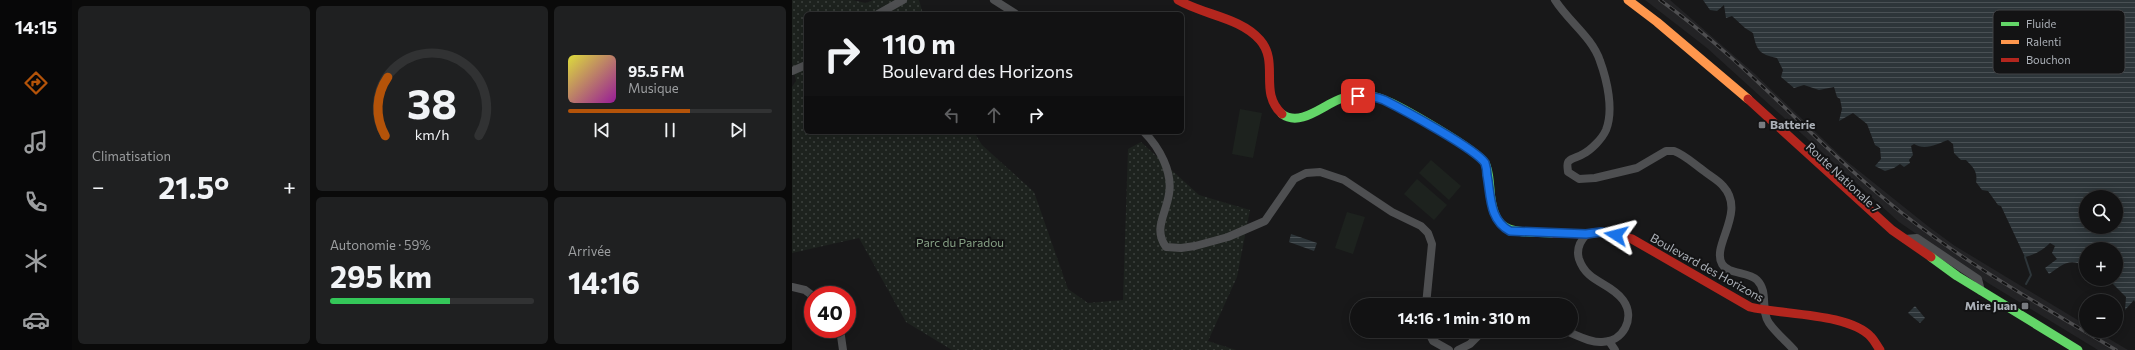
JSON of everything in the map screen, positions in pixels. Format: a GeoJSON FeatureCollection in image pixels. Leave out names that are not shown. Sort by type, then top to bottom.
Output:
{"type":"FeatureCollection","features":[{"type":"Feature","properties":{"kind":"main road","name":"Boulevard des Horizons"},"geometry":{"type":"LineString","coordinates":[[1178,0],[1198,12],[1236,24],[1262,42],[1269,59],[1269,95],[1274,108],[1288,118],[1304,118],[1330,103],[1350,96],[1366,95],[1384,100],[1470,149],[1485,163],[1491,203],[1497,221],[1510,231],[1586,234],[1601,232],[1632,240],[1750,308],[1765,313],[1846,322],[1867,332],[1877,342],[1880,350]]}},
{"type":"Feature","properties":{"kind":"main road","name":"Route Nationale 7"},"geometry":{"type":"LineString","coordinates":[[1619,0],[1655,26],[1712,74],[1863,214],[1924,260],[2069,350]]}},
{"type":"Feature","properties":{"kind":"main road","name":"Route Nationale 7"},"geometry":{"type":"LineString","coordinates":[[1628,0],[1657,22],[1737,90],[1794,140],[1867,210],[1904,239],[1981,291],[2078,350]]}},
{"type":"Feature","properties":{"kind":"street"},"geometry":{"type":"LineString","coordinates":[[882,12],[903,0]]}},
{"type":"Feature","properties":{"kind":"street"},"geometry":{"type":"LineString","coordinates":[[994,0],[1013,12]]}},
{"type":"Feature","properties":{"kind":"street"},"geometry":{"type":"LineString","coordinates":[[1555,0],[1595,50],[1600,60],[1609,100],[1609,116],[1606,130],[1594,146],[1583,154],[1569,161],[1567,164],[1568,172],[1579,179],[1595,178],[1637,168],[1666,151],[1680,153],[1724,186],[1731,199],[1731,217],[1720,257],[1722,265],[1730,270],[1756,279],[1762,287],[1765,313],[1769,323],[1794,350]]}},
{"type":"Feature","properties":{"kind":"street"},"geometry":{"type":"LineString","coordinates":[[792,71],[804,66]]}},
{"type":"Feature","properties":{"kind":"street"},"geometry":{"type":"LineString","coordinates":[[1145,134],[1161,155],[1168,175],[1170,192],[1160,229],[1160,239],[1166,247],[1181,248],[1195,246],[1228,237],[1265,221],[1294,179],[1306,173],[1320,172],[1344,180],[1392,212],[1421,226],[1428,234],[1432,244],[1427,298]]}},
{"type":"Feature","properties":{"kind":"street"},"geometry":{"type":"LineString","coordinates":[[1578,335],[1600,342],[1609,342],[1623,332],[1628,322],[1628,311],[1623,300],[1582,268],[1578,254],[1579,244],[1586,234]]}},
{"type":"Feature","properties":{"kind":"street"},"geometry":{"type":"LineString","coordinates":[[1904,239],[1917,238],[1978,279],[1981,291]]}},
{"type":"Feature","properties":{"kind":"street"},"geometry":{"type":"LineString","coordinates":[[792,287],[804,290]]}},
{"type":"Feature","properties":{"kind":"street"},"geometry":{"type":"LineString","coordinates":[[841,338],[843,350]]}},
{"type":"Feature","properties":{"kind":"street"},"geometry":{"type":"LineString","coordinates":[[1432,338],[1433,341],[1449,350]]}},
{"type":"Feature","properties":{"kind":"street"},"geometry":{"type":"LineString","coordinates":[[1458,350],[1470,344],[1476,338]]}},
{"type":"Feature","properties":{"kind":"street"},"geometry":{"type":"LineString","coordinates":[[1609,342],[1615,350]]}},
{"type":"Feature","properties":{"kind":"shaded area"},"geometry":{"type":"Polygon","coordinates":[[[1645,0],[1670,0],[1755,74],[1844,159],[1929,227],[1955,246],[2079,321],[2079,338],[2108,338],[2128,350],[2098,350],[1988,283],[1899,222],[1707,48],[1645,0]]]}},
{"type":"Feature","properties":{"kind":"shaded area"},"geometry":{"type":"Polygon","coordinates":[[[1703,0],[2135,0],[2135,302],[2134,300],[2125,310],[2126,297],[2115,286],[2123,286],[2123,242],[2079,242],[2079,264],[2071,262],[2066,263],[2049,274],[2045,268],[2057,259],[2052,253],[2055,246],[2050,243],[2038,252],[2025,257],[2001,206],[1998,205],[1988,191],[1982,190],[1976,182],[1976,172],[1973,167],[1966,160],[1961,160],[1954,153],[1953,144],[1948,140],[1927,147],[1914,144],[1911,146],[1913,155],[1909,160],[1910,163],[1904,167],[1900,164],[1885,171],[1875,166],[1881,159],[1880,148],[1875,145],[1867,124],[1853,113],[1839,121],[1842,109],[1840,99],[1837,97],[1834,87],[1819,90],[1804,85],[1794,88],[1781,77],[1783,70],[1777,58],[1766,55],[1760,51],[1753,33],[1732,16],[1726,18],[1724,5],[1717,11],[1710,10],[1703,0]]]}},
{"type":"Feature","properties":{"kind":"shaded area"},"geometry":{"type":"Polygon","coordinates":[[[1291,234],[1317,243],[1314,251],[1289,242],[1291,234]]]}},
{"type":"Feature","properties":{"kind":"shaded area"},"geometry":{"type":"Polygon","coordinates":[[[1915,306],[1925,318],[1920,323],[1908,313],[1915,306]]]}},
{"type":"Feature","properties":{"kind":"green space","name":"Parc du Paradou"},"geometry":{"type":"Polygon","coordinates":[[[792,0],[852,0],[866,3],[873,0],[919,0],[922,12],[804,12],[804,134],[975,134],[982,145],[1034,192],[1068,289],[1088,303],[1123,300],[1128,149],[1141,142],[1199,195],[1250,210],[1237,277],[1208,341],[1236,350],[952,350],[906,322],[859,238],[792,253],[792,87],[796,81],[792,62],[792,0]]]}},
{"type":"Feature","properties":{"kind":"green space"},"geometry":{"type":"Polygon","coordinates":[[[1240,109],[1262,113],[1253,158],[1232,154],[1240,109]]]}},
{"type":"Feature","properties":{"kind":"green space"},"geometry":{"type":"Polygon","coordinates":[[[1431,160],[1461,186],[1449,200],[1419,173],[1431,160]]]}},
{"type":"Feature","properties":{"kind":"green space"},"geometry":{"type":"Polygon","coordinates":[[[1417,179],[1447,205],[1434,220],[1404,194],[1417,179]]]}},
{"type":"Feature","properties":{"kind":"green space"},"geometry":{"type":"Polygon","coordinates":[[[1347,212],[1365,217],[1353,254],[1335,248],[1347,212]]]}},
{"type":"Feature","properties":{"kind":"waterway"},"geometry":{"type":"LineString","coordinates":[[2025,257],[2031,275],[2026,284]]}},
{"type":"Feature","properties":{"kind":"railway"},"geometry":{"type":"LineString","coordinates":[[1660,0],[1718,46],[1853,172],[1908,218],[1966,259],[2116,350]]}},
{"type":"Feature","properties":{"kind":"traffic: fast"},"geometry":{"type":"LineString","coordinates":[[1282,114],[1289,118],[1297,118],[1313,113],[1343,98],[1358,95],[1368,95],[1382,99],[1420,118],[1468,148],[1485,163],[1488,172],[1492,205],[1495,216],[1501,223],[1516,231],[1552,233]]}},
{"type":"Feature","properties":{"kind":"traffic: fast"},"geometry":{"type":"LineString","coordinates":[[1931,257],[1957,276],[2078,350]]}},
{"type":"Feature","properties":{"kind":"traffic: slow"},"geometry":{"type":"LineString","coordinates":[[1628,0],[1657,22],[1748,99]]}},
{"type":"Feature","properties":{"kind":"traffic: jam"},"geometry":{"type":"LineString","coordinates":[[1178,0],[1232,21],[1252,32],[1260,40],[1266,49],[1268,58],[1271,96],[1275,105],[1282,114]]}},
{"type":"Feature","properties":{"kind":"traffic: jam"},"geometry":{"type":"LineString","coordinates":[[1748,99],[1892,230],[1931,257]]}},
{"type":"Feature","properties":{"kind":"traffic: jam"},"geometry":{"type":"LineString","coordinates":[[1552,233],[1587,234],[1601,232],[1632,239],[1750,307],[1814,316],[1847,323],[1861,329],[1871,337],[1880,350]]}},
{"type":"Feature","properties":{"kind":"place","name":"Batterie"},"geometry":{"type":"Point","coordinates":[1762,125]}},
{"type":"Feature","properties":{"kind":"place","name":"Mire Juan"},"geometry":{"type":"Point","coordinates":[2025,306]}},
{"type":"Feature","properties":{"kind":"route"},"geometry":{"type":"LineString","coordinates":[[1358,96],[1366,95],[1384,100],[1470,149],[1485,163],[1491,203],[1497,221],[1510,231],[1586,234],[1601,232],[1616,235]]}}]}
